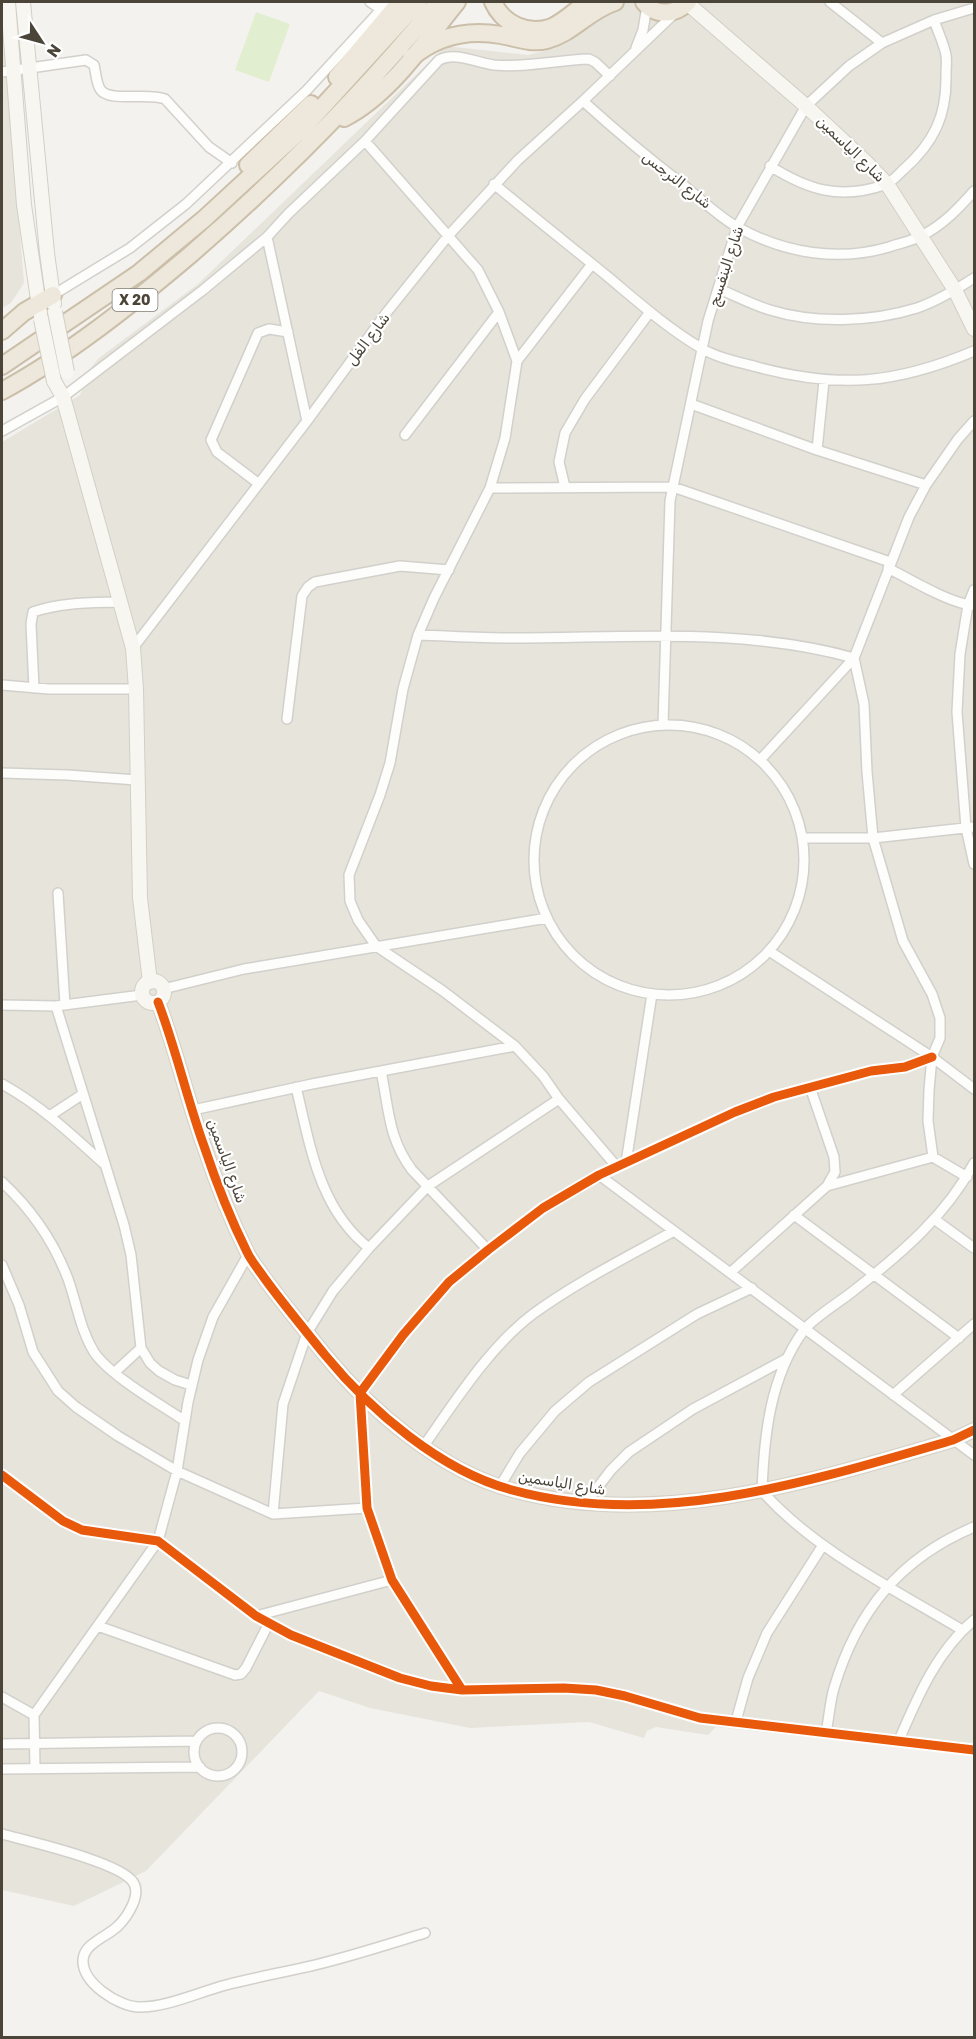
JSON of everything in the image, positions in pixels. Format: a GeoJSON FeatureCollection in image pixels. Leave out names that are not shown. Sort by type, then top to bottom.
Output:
{"type":"FeatureCollection","features":[{"type":"Feature","properties":{"kind":"highway"},"geometry":{"type":"LineString","coordinates":[[211,213],[240,172],[322,92],[400,2]]}},
{"type":"Feature","properties":{"kind":"highway","name":"X 20"},"geometry":{"type":"LineString","coordinates":[[2,366],[139,273],[211,213],[303,128],[418,2]]}},
{"type":"Feature","properties":{"kind":"highway","name":"X 20"},"geometry":{"type":"LineString","coordinates":[[2,391],[101,326],[157,283],[258,195],[332,124],[392,58],[438,2]]}},
{"type":"Feature","properties":{"kind":"highway"},"geometry":{"type":"LineString","coordinates":[[332,124],[368,104],[411,58],[458,2]]}},
{"type":"Feature","properties":{"kind":"highway"},"geometry":{"type":"LineString","coordinates":[[493,2],[498,12],[506,20],[528,30],[540,30],[552,27],[587,2]]}},
{"type":"Feature","properties":{"kind":"highway"},"geometry":{"type":"LineString","coordinates":[[411,58],[424,47],[457,34],[488,33],[525,41],[548,39],[576,26],[597,10],[615,2]]}},
{"type":"Feature","properties":{"kind":"highway"},"geometry":{"type":"LineString","coordinates":[[644,3],[663,13],[685,4]]}},
{"type":"Feature","properties":{"kind":"highway"},"geometry":{"type":"LineString","coordinates":[[2,331],[47,307]]}},
{"type":"Feature","properties":{"kind":"street"},"geometry":{"type":"LineString","coordinates":[[8,2],[8,71],[24,205],[47,307],[67,372],[63,397]]}},
{"type":"Feature","properties":{"kind":"street"},"geometry":{"type":"LineString","coordinates":[[23,2],[31,68],[54,381],[63,397],[133,648],[136,689],[140,898],[150,982]]}},
{"type":"Feature","properties":{"kind":"street"},"geometry":{"type":"LineString","coordinates":[[370,2],[382,10]]}},
{"type":"Feature","properties":{"kind":"street"},"geometry":{"type":"LineString","coordinates":[[47,307],[130,248],[186,204],[232,163],[308,90],[388,2]]}},
{"type":"Feature","properties":{"kind":"street"},"geometry":{"type":"LineString","coordinates":[[830,2],[882,43]]}},
{"type":"Feature","properties":{"kind":"street"},"geometry":{"type":"LineString","coordinates":[[632,55],[643,30],[644,3]]}},
{"type":"Feature","properties":{"kind":"street","name":"شارع الفل"},"geometry":{"type":"LineString","coordinates":[[133,648],[307,422],[372,332],[448,236],[494,184],[685,4]]}},
{"type":"Feature","properties":{"kind":"street","name":"شارع الياسمين"},"geometry":{"type":"LineString","coordinates":[[685,4],[806,106],[887,184],[955,290],[975,329]]}},
{"type":"Feature","properties":{"kind":"street","name":"شارع البنفسج"},"geometry":{"type":"LineString","coordinates":[[663,725],[670,501],[708,321],[737,227],[806,106],[849,66],[882,43],[934,20],[975,8]]}},
{"type":"Feature","properties":{"kind":"street"},"geometry":{"type":"LineString","coordinates":[[770,166],[795,182],[822,189],[842,192],[857,191],[887,184],[921,153],[935,134],[940,121],[946,97],[946,55],[934,20]]}},
{"type":"Feature","properties":{"kind":"street"},"geometry":{"type":"LineString","coordinates":[[2,431],[63,397],[203,290],[267,237],[305,197],[365,141],[439,60],[448,56],[491,65],[516,67],[590,60],[596,62],[610,76]]}},
{"type":"Feature","properties":{"kind":"street"},"geometry":{"type":"LineString","coordinates":[[8,71],[86,60],[91,62],[99,87],[105,94],[113,97],[158,96],[165,99],[209,147],[232,163]]}},
{"type":"Feature","properties":{"kind":"street","name":"شارع النرجس"},"geometry":{"type":"LineString","coordinates":[[583,101],[627,141],[737,227],[794,250],[848,255],[875,251],[922,237],[958,211],[975,191]]}},
{"type":"Feature","properties":{"kind":"street"},"geometry":{"type":"LineString","coordinates":[[365,141],[478,270],[499,312],[517,361]]}},
{"type":"Feature","properties":{"kind":"street"},"geometry":{"type":"LineString","coordinates":[[494,184],[650,312],[703,350],[774,371],[824,381],[888,378],[911,374],[939,366],[975,351]]}},
{"type":"Feature","properties":{"kind":"street"},"geometry":{"type":"LineString","coordinates":[[267,237],[307,422]]}},
{"type":"Feature","properties":{"kind":"street"},"geometry":{"type":"LineString","coordinates":[[592,264],[517,361],[505,438],[490,488],[418,635],[403,689],[390,764],[349,875],[350,900],[357,920],[376,946],[443,991],[515,1046],[543,1076],[559,1099],[617,1167]]}},
{"type":"Feature","properties":{"kind":"street"},"geometry":{"type":"LineString","coordinates":[[719,289],[771,311],[817,319],[880,317],[919,307],[975,278]]}},
{"type":"Feature","properties":{"kind":"street"},"geometry":{"type":"LineString","coordinates":[[405,435],[499,312]]}},
{"type":"Feature","properties":{"kind":"street"},"geometry":{"type":"LineString","coordinates":[[566,487],[559,462],[560,449],[568,425],[650,312]]}},
{"type":"Feature","properties":{"kind":"street"},"geometry":{"type":"LineString","coordinates":[[259,484],[217,452],[211,440],[258,333],[269,330],[288,332]]}},
{"type":"Feature","properties":{"kind":"street"},"geometry":{"type":"LineString","coordinates":[[817,450],[824,381]]}},
{"type":"Feature","properties":{"kind":"street"},"geometry":{"type":"LineString","coordinates":[[691,404],[817,450],[926,485]]}},
{"type":"Feature","properties":{"kind":"street"},"geometry":{"type":"LineString","coordinates":[[760,760],[854,658],[909,518],[926,485],[958,439],[975,421]]}},
{"type":"Feature","properties":{"kind":"street"},"geometry":{"type":"LineString","coordinates":[[490,488],[673,487],[889,565],[971,605]]}},
{"type":"Feature","properties":{"kind":"street"},"geometry":{"type":"LineString","coordinates":[[287,719],[302,596],[308,587],[315,582],[400,567],[449,570]]}},
{"type":"Feature","properties":{"kind":"street"},"geometry":{"type":"LineString","coordinates":[[975,590],[960,654],[957,712],[975,864]]}},
{"type":"Feature","properties":{"kind":"street"},"geometry":{"type":"LineString","coordinates":[[34,688],[31,624],[33,612],[48,607],[78,603],[121,602]]}},
{"type":"Feature","properties":{"kind":"street"},"geometry":{"type":"LineString","coordinates":[[418,635],[512,638],[666,636],[785,642],[821,648],[854,658]]}},
{"type":"Feature","properties":{"kind":"street"},"geometry":{"type":"LineString","coordinates":[[854,658],[864,704],[873,838],[903,941],[932,994],[940,1018],[940,1038],[932,1057],[928,1121],[933,1157]]}},
{"type":"Feature","properties":{"kind":"street"},"geometry":{"type":"LineString","coordinates":[[2,685],[105,691],[136,689]]}},
{"type":"Feature","properties":{"kind":"street"},"geometry":{"type":"LineString","coordinates":[[663,725],[693,727],[708,731],[736,742],[760,760],[771,771],[788,796],[795,809],[803,838],[804,869],[799,899],[787,926],[769,951],[746,971],[720,986],[691,994],[652,994],[617,985],[590,970],[568,950],[547,918],[536,882],[535,852],[540,822],[552,794],[570,770],[592,750],[612,738],[633,730],[663,725]]}},
{"type":"Feature","properties":{"kind":"street"},"geometry":{"type":"LineString","coordinates":[[2,773],[67,774],[137,780]]}},
{"type":"Feature","properties":{"kind":"street"},"geometry":{"type":"LineString","coordinates":[[803,838],[873,838],[970,827]]}},
{"type":"Feature","properties":{"kind":"street"},"geometry":{"type":"LineString","coordinates":[[58,893],[60,1005],[83,1094],[131,1255],[141,1348],[150,1363],[159,1371],[175,1380],[191,1385]]}},
{"type":"Feature","properties":{"kind":"street"},"geometry":{"type":"LineString","coordinates":[[142,995],[149,1002],[161,995],[244,969],[547,918]]}},
{"type":"Feature","properties":{"kind":"street"},"geometry":{"type":"LineString","coordinates":[[769,951],[932,1057],[975,1089]]}},
{"type":"Feature","properties":{"kind":"street"},"geometry":{"type":"LineString","coordinates":[[142,995],[143,987],[150,982],[158,983],[161,995]]}},
{"type":"Feature","properties":{"kind":"street"},"geometry":{"type":"LineString","coordinates":[[626,1163],[652,994]]}},
{"type":"Feature","properties":{"kind":"street"},"geometry":{"type":"LineString","coordinates":[[2,1005],[60,1005],[142,995]]}},
{"type":"Feature","properties":{"kind":"street","name":"شارع الياسمين"},"geometry":{"type":"LineString","coordinates":[[161,995],[208,1158],[248,1256],[284,1306],[360,1393],[423,1448],[468,1473],[500,1486],[556,1500],[610,1506],[671,1503],[762,1491],[811,1480],[953,1440],[975,1430]]}},
{"type":"Feature","properties":{"kind":"street"},"geometry":{"type":"LineString","coordinates":[[193,1110],[296,1087],[515,1046]]}},
{"type":"Feature","properties":{"kind":"street"},"geometry":{"type":"LineString","coordinates":[[462,1690],[392,1580],[367,1508],[360,1393],[403,1335],[449,1282],[488,1250],[543,1208],[599,1175],[735,1112],[774,1097],[871,1071],[905,1067],[932,1057]]}},
{"type":"Feature","properties":{"kind":"street"},"geometry":{"type":"LineString","coordinates":[[381,1071],[388,1111],[399,1151],[412,1170],[488,1250]]}},
{"type":"Feature","properties":{"kind":"street"},"geometry":{"type":"LineString","coordinates":[[2,1084],[25,1096],[51,1115],[105,1164]]}},
{"type":"Feature","properties":{"kind":"street"},"geometry":{"type":"LineString","coordinates":[[296,1087],[323,1186],[342,1223],[369,1248]]}},
{"type":"Feature","properties":{"kind":"street"},"geometry":{"type":"LineString","coordinates":[[731,1272],[827,1186],[834,1172],[834,1157],[810,1087]]}},
{"type":"Feature","properties":{"kind":"street"},"geometry":{"type":"LineString","coordinates":[[51,1115],[83,1094]]}},
{"type":"Feature","properties":{"kind":"street"},"geometry":{"type":"LineString","coordinates":[[273,1514],[283,1404],[307,1333],[333,1291],[369,1248],[428,1186],[559,1099]]}},
{"type":"Feature","properties":{"kind":"street"},"geometry":{"type":"LineString","coordinates":[[827,1186],[933,1157],[967,1177]]}},
{"type":"Feature","properties":{"kind":"street"},"geometry":{"type":"LineString","coordinates":[[962,1630],[823,1545],[781,1511],[762,1491],[763,1462],[778,1378],[786,1359],[805,1328],[904,1250],[934,1220],[975,1163]]}},
{"type":"Feature","properties":{"kind":"street"},"geometry":{"type":"LineString","coordinates":[[599,1175],[975,1455]]}},
{"type":"Feature","properties":{"kind":"street"},"geometry":{"type":"LineString","coordinates":[[2,1182],[44,1230],[60,1259],[69,1281],[83,1332],[95,1353],[115,1372],[185,1421]]}},
{"type":"Feature","properties":{"kind":"street"},"geometry":{"type":"LineString","coordinates":[[794,1215],[959,1338]]}},
{"type":"Feature","properties":{"kind":"street"},"geometry":{"type":"LineString","coordinates":[[934,1220],[975,1248]]}},
{"type":"Feature","properties":{"kind":"street"},"geometry":{"type":"LineString","coordinates":[[423,1448],[487,1358],[532,1315],[595,1275],[675,1231]]}},
{"type":"Feature","properties":{"kind":"street"},"geometry":{"type":"LineString","coordinates":[[35,1768],[34,1715],[158,1541],[177,1471],[191,1385],[213,1317],[248,1256]]}},
{"type":"Feature","properties":{"kind":"street"},"geometry":{"type":"LineString","coordinates":[[2,1265],[19,1305],[33,1352],[57,1391],[138,1449],[177,1471],[273,1514],[367,1508]]}},
{"type":"Feature","properties":{"kind":"street"},"geometry":{"type":"LineString","coordinates":[[500,1486],[520,1453],[555,1411],[589,1382],[698,1314],[752,1288]]}},
{"type":"Feature","properties":{"kind":"street"},"geometry":{"type":"LineString","coordinates":[[893,1395],[975,1324]]}},
{"type":"Feature","properties":{"kind":"street"},"geometry":{"type":"LineString","coordinates":[[115,1372],[141,1348]]}},
{"type":"Feature","properties":{"kind":"street"},"geometry":{"type":"LineString","coordinates":[[585,1504],[611,1470],[629,1452],[693,1409],[786,1359]]}},
{"type":"Feature","properties":{"kind":"street"},"geometry":{"type":"LineString","coordinates":[[2,1475],[72,1526],[82,1530],[158,1541],[256,1616],[291,1635],[376,1670],[431,1686],[462,1690],[564,1688],[596,1690],[700,1718],[975,1750]]}},
{"type":"Feature","properties":{"kind":"street"},"geometry":{"type":"LineString","coordinates":[[826,1733],[834,1690],[845,1655],[864,1617],[889,1586],[929,1549],[975,1527]]}},
{"type":"Feature","properties":{"kind":"street"},"geometry":{"type":"LineString","coordinates":[[736,1721],[748,1678],[767,1633],[823,1545]]}},
{"type":"Feature","properties":{"kind":"street"},"geometry":{"type":"LineString","coordinates":[[256,1616],[392,1580]]}},
{"type":"Feature","properties":{"kind":"street"},"geometry":{"type":"LineString","coordinates":[[899,1740],[936,1662],[962,1630],[975,1620]]}},
{"type":"Feature","properties":{"kind":"street"},"geometry":{"type":"LineString","coordinates":[[98,1626],[235,1675],[241,1674],[246,1668],[269,1623]]}},
{"type":"Feature","properties":{"kind":"street"},"geometry":{"type":"LineString","coordinates":[[2,1696],[34,1715]]}},
{"type":"Feature","properties":{"kind":"street"},"geometry":{"type":"LineString","coordinates":[[216,1728],[225,1729],[234,1734],[242,1750],[236,1768],[219,1776],[210,1775],[200,1767],[194,1754],[196,1741],[207,1731],[216,1728]]}},
{"type":"Feature","properties":{"kind":"street"},"geometry":{"type":"LineString","coordinates":[[2,1744],[196,1741]]}},
{"type":"Feature","properties":{"kind":"street"},"geometry":{"type":"LineString","coordinates":[[2,1769],[200,1767]]}},
{"type":"Feature","properties":{"kind":"street"},"geometry":{"type":"LineString","coordinates":[[2,1834],[105,1864],[133,1881],[136,1890],[134,1902],[127,1914],[119,1926],[90,1946],[84,1954],[83,1962],[85,1971],[96,1986],[126,2005],[147,2007],[165,2003],[227,1984],[318,1964],[425,1933]]}},
{"type":"Feature","properties":{"kind":"shaded area"},"geometry":{"type":"Polygon","coordinates":[[[2,2],[24,283],[11,303],[2,308],[2,2]]]}},
{"type":"Feature","properties":{"kind":"shaded area"},"geometry":{"type":"Polygon","coordinates":[[[598,2],[974,2],[974,1755],[716,1727],[708,1735],[656,1727],[647,1731],[644,1738],[589,1722],[470,1728],[370,1708],[319,1691],[146,1871],[74,1906],[2,1890],[2,442],[80,395],[90,369],[99,358],[198,284],[446,46],[528,55],[556,48],[598,2]]]}},
{"type":"Feature","properties":{"kind":"green space"},"geometry":{"type":"Polygon","coordinates":[[[256,12],[290,24],[269,82],[235,70],[256,12]]]}},
{"type":"Feature","properties":{"kind":"cycle path"},"geometry":{"type":"LineString","coordinates":[[158,1002],[213,1173],[251,1259],[343,1376],[409,1436],[459,1469],[512,1490],[567,1501],[623,1505],[679,1503],[734,1495],[845,1471],[953,1440],[974,1430]]}},
{"type":"Feature","properties":{"kind":"cycle path"},"geometry":{"type":"LineString","coordinates":[[462,1690],[392,1580],[367,1508],[360,1393],[403,1335],[449,1282],[488,1250],[543,1208],[599,1175],[735,1112],[774,1097],[871,1071],[905,1067],[932,1057]]}},
{"type":"Feature","properties":{"kind":"cycle path"},"geometry":{"type":"LineString","coordinates":[[2,1475],[63,1521],[82,1530],[158,1541],[256,1616],[291,1635],[400,1678],[431,1686],[462,1690],[564,1688],[596,1690],[700,1718],[974,1750]]}}]}
